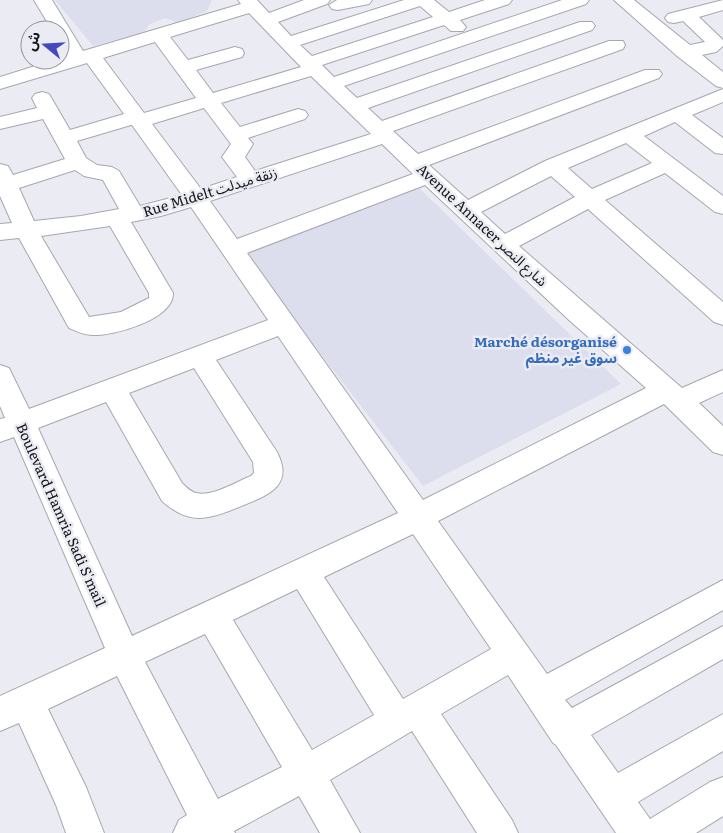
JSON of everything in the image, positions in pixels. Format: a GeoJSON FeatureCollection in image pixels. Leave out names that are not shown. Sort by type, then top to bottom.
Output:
{"type":"FeatureCollection","features":[{"type":"Feature","properties":{"kind":"street"},"geometry":{"type":"LineString","coordinates":[[43,0],[84,57],[137,119],[196,198],[419,517],[565,731],[638,833]]}},
{"type":"Feature","properties":{"kind":"street"},"geometry":{"type":"LineString","coordinates":[[0,61],[5,82],[159,35],[255,9],[363,0]]}},
{"type":"Feature","properties":{"kind":"street"},"geometry":{"type":"LineString","coordinates":[[296,40],[355,22],[396,4],[422,0],[545,93],[652,74],[556,3]]}},
{"type":"Feature","properties":{"kind":"street"},"geometry":{"type":"LineString","coordinates":[[65,138],[208,100],[503,0]]}},
{"type":"Feature","properties":{"kind":"street"},"geometry":{"type":"LineString","coordinates":[[331,84],[471,37],[556,3],[580,0]]}},
{"type":"Feature","properties":{"kind":"street"},"geometry":{"type":"LineString","coordinates":[[466,210],[553,166],[677,114],[722,84],[622,0]]}},
{"type":"Feature","properties":{"kind":"street"},"geometry":{"type":"LineString","coordinates":[[333,4],[355,22]]}},
{"type":"Feature","properties":{"kind":"street"},"geometry":{"type":"LineString","coordinates":[[296,40],[306,21],[333,4]]}},
{"type":"Feature","properties":{"kind":"street"},"geometry":{"type":"LineString","coordinates":[[651,24],[691,9],[723,5]]}},
{"type":"Feature","properties":{"kind":"street","name":"Avenue Annacer شارع النصر"},"geometry":{"type":"LineString","coordinates":[[255,9],[296,40],[312,66],[421,170],[578,314],[673,396],[723,444]]}},
{"type":"Feature","properties":{"kind":"street"},"geometry":{"type":"LineString","coordinates":[[684,52],[709,48],[716,43],[691,9]]}},
{"type":"Feature","properties":{"kind":"street"},"geometry":{"type":"LineString","coordinates":[[354,106],[498,58],[586,26]]}},
{"type":"Feature","properties":{"kind":"street"},"geometry":{"type":"LineString","coordinates":[[159,35],[236,135],[242,147],[234,154],[234,160],[251,180]]}},
{"type":"Feature","properties":{"kind":"street"},"geometry":{"type":"LineString","coordinates":[[184,68],[235,53]]}},
{"type":"Feature","properties":{"kind":"street"},"geometry":{"type":"LineString","coordinates":[[232,250],[421,170],[545,93],[625,53]]}},
{"type":"Feature","properties":{"kind":"street","name":"Rue Midelt زنقة ميدلت"},"geometry":{"type":"LineString","coordinates":[[0,232],[81,224],[125,216],[196,198],[382,133],[545,93]]}},
{"type":"Feature","properties":{"kind":"street"},"geometry":{"type":"LineString","coordinates":[[0,123],[46,105],[78,162],[92,172],[104,172],[111,176],[125,216],[161,293],[161,300],[152,309],[108,325],[93,326],[78,322],[26,229],[4,178],[78,162]]}},
{"type":"Feature","properties":{"kind":"street"},"geometry":{"type":"LineString","coordinates":[[677,114],[723,148]]}},
{"type":"Feature","properties":{"kind":"street"},"geometry":{"type":"LineString","coordinates":[[236,135],[298,115]]}},
{"type":"Feature","properties":{"kind":"street"},"geometry":{"type":"LineString","coordinates":[[628,134],[723,206]]}},
{"type":"Feature","properties":{"kind":"street"},"geometry":{"type":"LineString","coordinates":[[503,245],[590,198],[668,164]]}},
{"type":"Feature","properties":{"kind":"street"},"geometry":{"type":"LineString","coordinates":[[553,166],[723,316]]}},
{"type":"Feature","properties":{"kind":"street"},"geometry":{"type":"LineString","coordinates":[[10,427],[284,324]]}},
{"type":"Feature","properties":{"kind":"street"},"geometry":{"type":"LineString","coordinates":[[112,389],[172,492],[182,501],[192,505],[207,505],[261,485],[267,478],[270,470],[267,460],[200,356]]}},
{"type":"Feature","properties":{"kind":"street","name":"Boulevard Hamria Sadi S'mail"},"geometry":{"type":"LineString","coordinates":[[0,375],[10,427],[124,655],[207,829]]}},
{"type":"Feature","properties":{"kind":"street"},"geometry":{"type":"LineString","coordinates":[[85,833],[73,800],[14,707],[673,396],[723,380]]}},
{"type":"Feature","properties":{"kind":"street"},"geometry":{"type":"LineString","coordinates":[[303,571],[407,714],[499,833]]}},
{"type":"Feature","properties":{"kind":"street"},"geometry":{"type":"LineString","coordinates":[[541,695],[723,594]]}},
{"type":"Feature","properties":{"kind":"street"},"geometry":{"type":"LineString","coordinates":[[212,615],[342,833]]}},
{"type":"Feature","properties":{"kind":"street"},"geometry":{"type":"LineString","coordinates":[[565,731],[723,641]]}},
{"type":"Feature","properties":{"kind":"street"},"geometry":{"type":"LineString","coordinates":[[207,829],[513,654]]}},
{"type":"Feature","properties":{"kind":"street"},"geometry":{"type":"LineString","coordinates":[[613,796],[723,731]]}},
{"type":"Feature","properties":{"kind":"street"},"geometry":{"type":"LineString","coordinates":[[662,833],[723,796]]}},
{"type":"Feature","properties":{"kind":"shaded area"},"geometry":{"type":"Polygon","coordinates":[[[55,0],[212,0],[207,11],[178,23],[165,18],[150,24],[144,32],[93,46],[55,0]]]}},
{"type":"Feature","properties":{"kind":"shaded area"},"geometry":{"type":"Polygon","coordinates":[[[417,186],[621,384],[423,486],[240,250],[417,186]]]}},
{"type":"Feature","properties":{"kind":"place","name":"Marché désorganisé سوق غير منظم"},"geometry":{"type":"Point","coordinates":[627,350]}}]}
